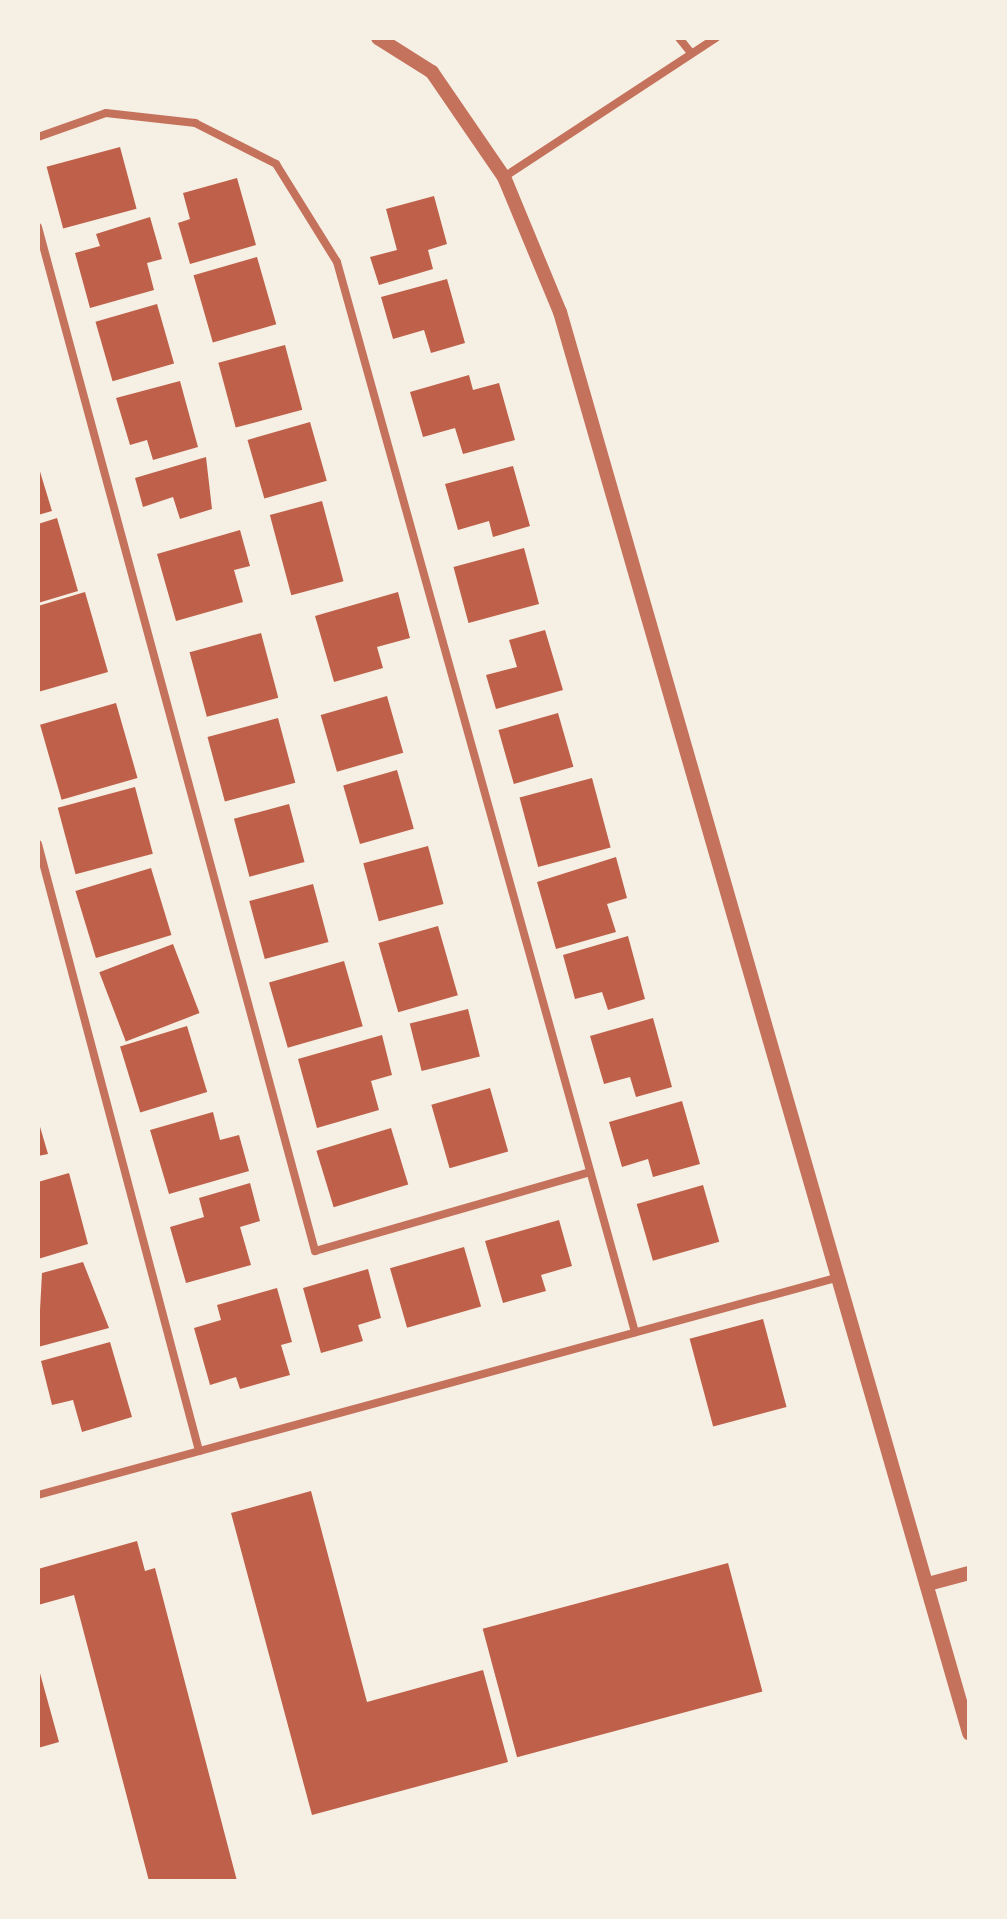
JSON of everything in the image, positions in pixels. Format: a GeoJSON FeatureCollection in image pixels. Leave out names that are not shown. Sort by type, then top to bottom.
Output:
{"type":"FeatureCollection","features":[{"type":"Feature","properties":{"kind":"street"},"geometry":{"type":"LineString","coordinates":[[378,38],[432,72],[504,177],[560,312],[969,1733]]}},
{"type":"Feature","properties":{"kind":"street"},"geometry":{"type":"LineString","coordinates":[[679,38],[691,53]]}},
{"type":"Feature","properties":{"kind":"street"},"geometry":{"type":"LineString","coordinates":[[504,177],[716,38]]}},
{"type":"Feature","properties":{"kind":"street"},"geometry":{"type":"LineString","coordinates":[[38,137],[106,113],[195,123],[276,164],[337,262],[635,1332]]}},
{"type":"Feature","properties":{"kind":"street"},"geometry":{"type":"LineString","coordinates":[[38,227],[315,1251],[590,1172]]}},
{"type":"Feature","properties":{"kind":"street"},"geometry":{"type":"LineString","coordinates":[[38,844],[199,1451]]}},
{"type":"Feature","properties":{"kind":"street"},"geometry":{"type":"LineString","coordinates":[[39,1492],[839,1277]]}},
{"type":"Feature","properties":{"kind":"street"},"geometry":{"type":"LineString","coordinates":[[928,1584],[969,1573]]}},
{"type":"Feature","properties":{"kind":"building"},"geometry":{"type":"Polygon","coordinates":[[[120,147],[137,209],[63,228],[47,167],[120,147]]]}},
{"type":"Feature","properties":{"kind":"building"},"geometry":{"type":"Polygon","coordinates":[[[237,178],[256,245],[190,264],[178,223],[190,219],[183,193],[237,178]]]}},
{"type":"Feature","properties":{"kind":"building"},"geometry":{"type":"Polygon","coordinates":[[[434,196],[447,244],[428,250],[433,269],[379,285],[370,257],[397,250],[386,209],[434,196]]]}},
{"type":"Feature","properties":{"kind":"building"},"geometry":{"type":"Polygon","coordinates":[[[150,217],[162,259],[147,263],[154,290],[90,308],[75,253],[100,246],[96,234],[150,217]]]}},
{"type":"Feature","properties":{"kind":"building"},"geometry":{"type":"Polygon","coordinates":[[[257,257],[276,324],[213,342],[194,275],[257,257]]]}},
{"type":"Feature","properties":{"kind":"building"},"geometry":{"type":"Polygon","coordinates":[[[447,279],[465,343],[431,353],[424,330],[393,339],[381,297],[447,279]]]}},
{"type":"Feature","properties":{"kind":"building"},"geometry":{"type":"Polygon","coordinates":[[[157,304],[174,364],[113,381],[95,322],[157,304]]]}},
{"type":"Feature","properties":{"kind":"building"},"geometry":{"type":"Polygon","coordinates":[[[285,345],[302,410],[236,428],[218,363],[285,345]]]}},
{"type":"Feature","properties":{"kind":"building"},"geometry":{"type":"Polygon","coordinates":[[[469,375],[473,390],[499,383],[515,440],[463,454],[455,428],[423,437],[410,392],[469,375]]]}},
{"type":"Feature","properties":{"kind":"building"},"geometry":{"type":"Polygon","coordinates":[[[180,381],[198,447],[153,460],[147,440],[130,445],[116,398],[180,381]]]}},
{"type":"Feature","properties":{"kind":"building"},"geometry":{"type":"Polygon","coordinates":[[[310,422],[327,481],[264,499],[248,440],[310,422]]]}},
{"type":"Feature","properties":{"kind":"building"},"geometry":{"type":"Polygon","coordinates":[[[206,457],[212,509],[180,519],[173,497],[143,507],[135,478],[206,457]]]}},
{"type":"Feature","properties":{"kind":"building"},"geometry":{"type":"Polygon","coordinates":[[[38,465],[52,511],[38,515],[38,465]]]}},
{"type":"Feature","properties":{"kind":"building"},"geometry":{"type":"Polygon","coordinates":[[[513,466],[530,526],[493,537],[489,521],[458,530],[445,484],[513,466]]]}},
{"type":"Feature","properties":{"kind":"building"},"geometry":{"type":"Polygon","coordinates":[[[322,501],[343,581],[291,595],[270,515],[322,501]]]}},
{"type":"Feature","properties":{"kind":"building"},"geometry":{"type":"Polygon","coordinates":[[[57,518],[78,591],[38,603],[38,524],[57,518]]]}},
{"type":"Feature","properties":{"kind":"building"},"geometry":{"type":"Polygon","coordinates":[[[240,530],[250,566],[234,570],[243,602],[176,621],[157,554],[240,530]]]}},
{"type":"Feature","properties":{"kind":"building"},"geometry":{"type":"Polygon","coordinates":[[[524,548],[539,604],[468,623],[453,567],[524,548]]]}},
{"type":"Feature","properties":{"kind":"building"},"geometry":{"type":"Polygon","coordinates":[[[85,592],[108,672],[38,692],[38,606],[85,592]]]}},
{"type":"Feature","properties":{"kind":"building"},"geometry":{"type":"Polygon","coordinates":[[[398,592],[410,638],[377,647],[383,668],[334,682],[315,616],[398,592]]]}},
{"type":"Feature","properties":{"kind":"building"},"geometry":{"type":"Polygon","coordinates":[[[545,630],[563,690],[496,709],[486,675],[517,667],[509,640],[545,630]]]}},
{"type":"Feature","properties":{"kind":"building"},"geometry":{"type":"Polygon","coordinates":[[[261,633],[278,698],[207,717],[190,652],[261,633]]]}},
{"type":"Feature","properties":{"kind":"building"},"geometry":{"type":"Polygon","coordinates":[[[387,696],[403,753],[337,772],[321,715],[387,696]]]}},
{"type":"Feature","properties":{"kind":"building"},"geometry":{"type":"Polygon","coordinates":[[[116,703],[137,778],[62,800],[40,725],[116,703]]]}},
{"type":"Feature","properties":{"kind":"building"},"geometry":{"type":"Polygon","coordinates":[[[558,713],[573,767],[514,784],[498,730],[558,713]]]}},
{"type":"Feature","properties":{"kind":"building"},"geometry":{"type":"Polygon","coordinates":[[[278,718],[295,783],[225,802],[207,737],[278,718]]]}},
{"type":"Feature","properties":{"kind":"building"},"geometry":{"type":"Polygon","coordinates":[[[397,770],[414,829],[360,844],[343,785],[397,770]]]}},
{"type":"Feature","properties":{"kind":"building"},"geometry":{"type":"Polygon","coordinates":[[[592,778],[611,848],[538,867],[520,797],[592,778]]]}},
{"type":"Feature","properties":{"kind":"building"},"geometry":{"type":"Polygon","coordinates":[[[135,787],[153,854],[76,874],[58,808],[135,787]]]}},
{"type":"Feature","properties":{"kind":"building"},"geometry":{"type":"Polygon","coordinates":[[[289,804],[305,862],[249,877],[234,819],[289,804]]]}},
{"type":"Feature","properties":{"kind":"building"},"geometry":{"type":"Polygon","coordinates":[[[428,846],[444,904],[379,921],[363,863],[428,846]]]}},
{"type":"Feature","properties":{"kind":"building"},"geometry":{"type":"Polygon","coordinates":[[[616,857],[627,898],[607,904],[616,932],[556,949],[537,882],[616,857]]]}},
{"type":"Feature","properties":{"kind":"building"},"geometry":{"type":"Polygon","coordinates":[[[151,868],[171,935],[96,958],[75,891],[151,868]]]}},
{"type":"Feature","properties":{"kind":"building"},"geometry":{"type":"Polygon","coordinates":[[[313,884],[329,942],[265,959],[249,901],[313,884]]]}},
{"type":"Feature","properties":{"kind":"building"},"geometry":{"type":"Polygon","coordinates":[[[438,926],[458,995],[398,1012],[378,943],[438,926]]]}},
{"type":"Feature","properties":{"kind":"building"},"geometry":{"type":"Polygon","coordinates":[[[628,936],[645,999],[608,1010],[602,992],[575,999],[563,955],[628,936]]]}},
{"type":"Feature","properties":{"kind":"building"},"geometry":{"type":"Polygon","coordinates":[[[173,944],[200,1013],[126,1041],[99,972],[173,944]]]}},
{"type":"Feature","properties":{"kind":"building"},"geometry":{"type":"Polygon","coordinates":[[[344,961],[363,1026],[288,1048],[269,982],[344,961]]]}},
{"type":"Feature","properties":{"kind":"building"},"geometry":{"type":"Polygon","coordinates":[[[468,1009],[480,1057],[422,1071],[410,1024],[468,1009]]]}},
{"type":"Feature","properties":{"kind":"building"},"geometry":{"type":"Polygon","coordinates":[[[653,1018],[672,1087],[636,1097],[630,1077],[604,1084],[590,1036],[653,1018]]]}},
{"type":"Feature","properties":{"kind":"building"},"geometry":{"type":"Polygon","coordinates":[[[187,1026],[207,1092],[140,1112],[120,1046],[187,1026]]]}},
{"type":"Feature","properties":{"kind":"building"},"geometry":{"type":"Polygon","coordinates":[[[382,1035],[392,1075],[371,1081],[379,1110],[317,1128],[298,1059],[382,1035]]]}},
{"type":"Feature","properties":{"kind":"building"},"geometry":{"type":"Polygon","coordinates":[[[490,1088],[508,1151],[450,1168],[431,1105],[490,1088]]]}},
{"type":"Feature","properties":{"kind":"building"},"geometry":{"type":"Polygon","coordinates":[[[682,1101],[700,1164],[653,1177],[648,1159],[622,1167],[609,1122],[682,1101]]]}},
{"type":"Feature","properties":{"kind":"building"},"geometry":{"type":"Polygon","coordinates":[[[213,1112],[220,1140],[239,1135],[249,1171],[169,1194],[150,1130],[213,1112]]]}},
{"type":"Feature","properties":{"kind":"building"},"geometry":{"type":"Polygon","coordinates":[[[38,1120],[48,1154],[38,1156],[38,1120]]]}},
{"type":"Feature","properties":{"kind":"building"},"geometry":{"type":"Polygon","coordinates":[[[391,1128],[408,1184],[334,1207],[316,1151],[391,1128]]]}},
{"type":"Feature","properties":{"kind":"building"},"geometry":{"type":"Polygon","coordinates":[[[69,1173],[88,1244],[38,1259],[38,1182],[69,1173]]]}},
{"type":"Feature","properties":{"kind":"building"},"geometry":{"type":"Polygon","coordinates":[[[250,1183],[260,1221],[240,1227],[251,1265],[186,1283],[170,1227],[204,1217],[199,1198],[250,1183]]]}},
{"type":"Feature","properties":{"kind":"building"},"geometry":{"type":"Polygon","coordinates":[[[703,1185],[719,1242],[653,1261],[637,1204],[703,1185]]]}},
{"type":"Feature","properties":{"kind":"building"},"geometry":{"type":"Polygon","coordinates":[[[559,1220],[572,1266],[541,1275],[546,1291],[503,1303],[485,1241],[559,1220]]]}},
{"type":"Feature","properties":{"kind":"building"},"geometry":{"type":"Polygon","coordinates":[[[464,1247],[481,1307],[407,1328],[390,1268],[464,1247]]]}},
{"type":"Feature","properties":{"kind":"building"},"geometry":{"type":"Polygon","coordinates":[[[83,1262],[109,1328],[38,1347],[42,1273],[83,1262]]]}},
{"type":"Feature","properties":{"kind":"building"},"geometry":{"type":"Polygon","coordinates":[[[368,1269],[381,1318],[358,1325],[363,1341],[321,1353],[303,1288],[368,1269]]]}},
{"type":"Feature","properties":{"kind":"building"},"geometry":{"type":"Polygon","coordinates":[[[277,1288],[292,1342],[281,1345],[290,1375],[240,1389],[236,1377],[210,1385],[194,1328],[221,1320],[217,1305],[277,1288]]]}},
{"type":"Feature","properties":{"kind":"building"},"geometry":{"type":"Polygon","coordinates":[[[763,1319],[787,1407],[713,1427],[690,1339],[763,1319]]]}},
{"type":"Feature","properties":{"kind":"building"},"geometry":{"type":"Polygon","coordinates":[[[110,1342],[132,1417],[82,1432],[73,1400],[52,1405],[41,1361],[110,1342]]]}},
{"type":"Feature","properties":{"kind":"building"},"geometry":{"type":"Polygon","coordinates":[[[311,1491],[367,1702],[483,1670],[508,1762],[312,1815],[231,1513],[311,1491]]]}},
{"type":"Feature","properties":{"kind":"building"},"geometry":{"type":"Polygon","coordinates":[[[137,1541],[145,1571],[155,1568],[237,1881],[149,1881],[74,1595],[38,1605],[38,1569],[137,1541]]]}},
{"type":"Feature","properties":{"kind":"building"},"geometry":{"type":"Polygon","coordinates":[[[728,1563],[762,1691],[517,1757],[483,1629],[728,1563]]]}},
{"type":"Feature","properties":{"kind":"building"},"geometry":{"type":"Polygon","coordinates":[[[38,1666],[59,1742],[38,1748],[38,1666]]]}}]}
